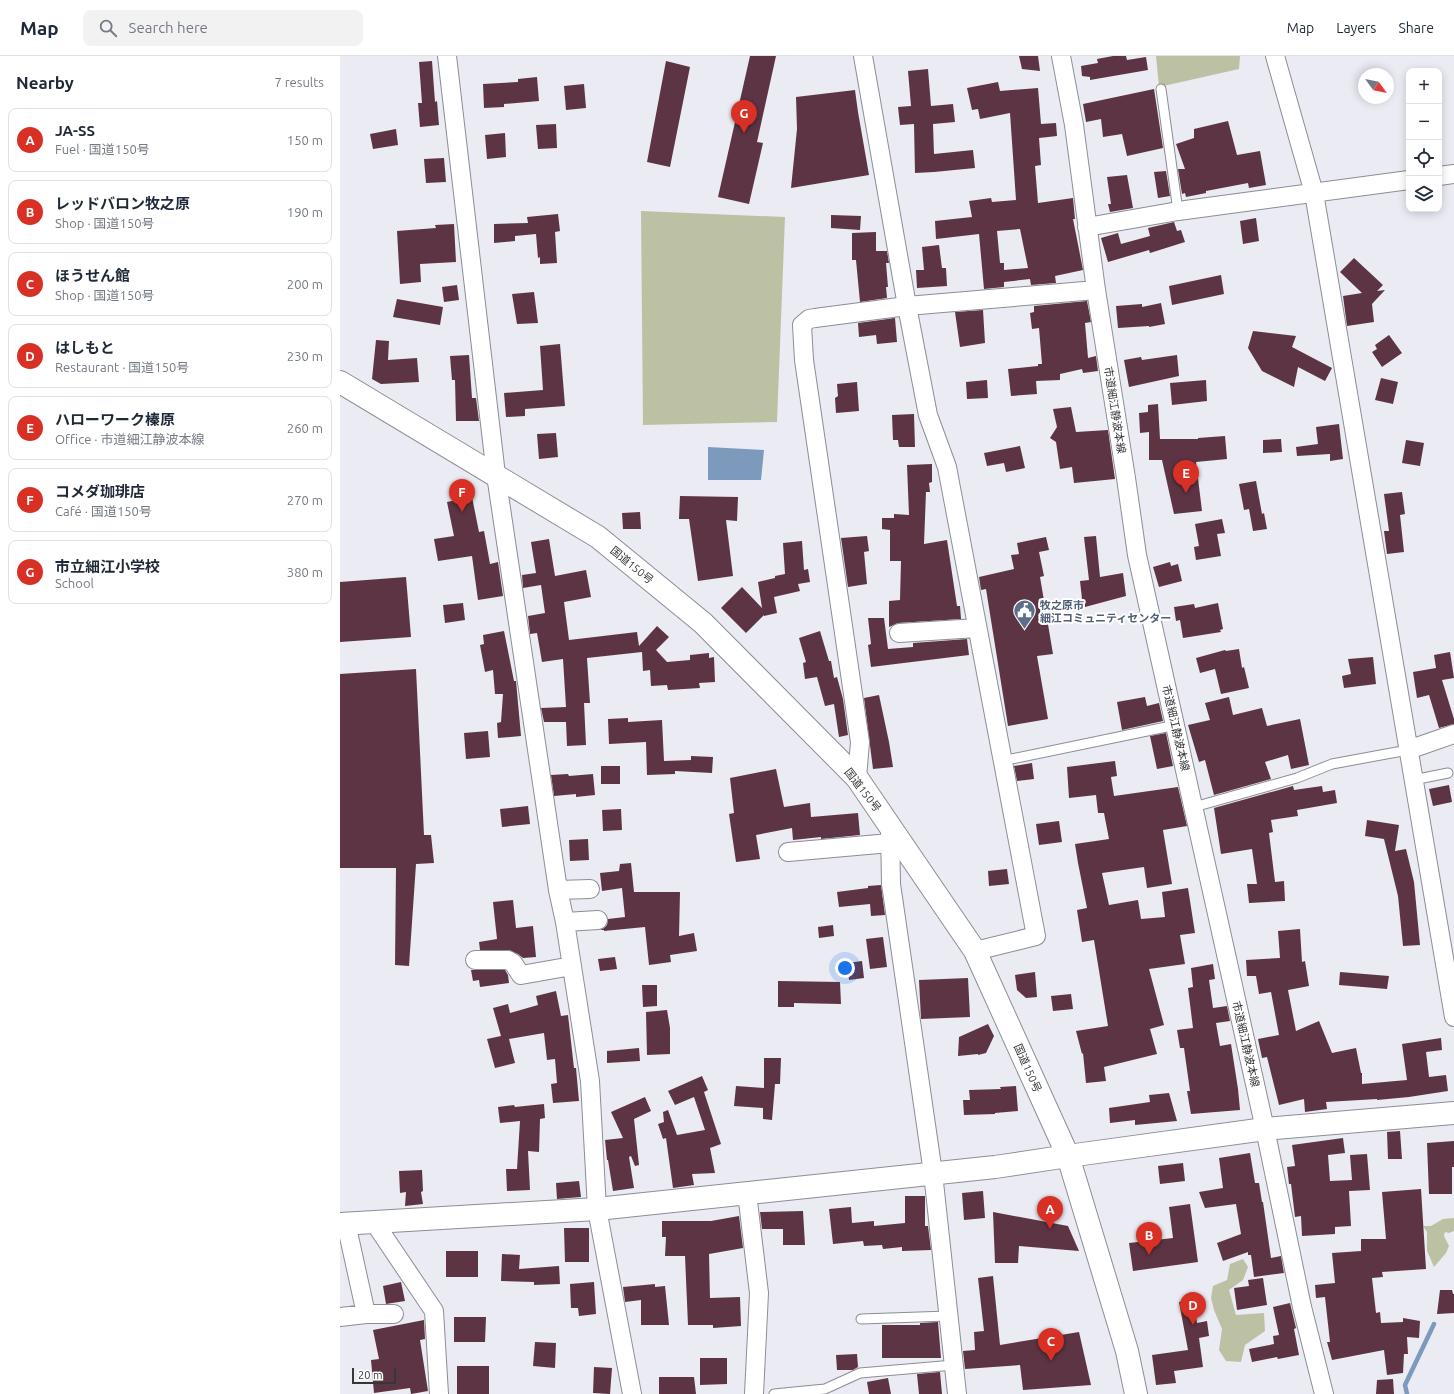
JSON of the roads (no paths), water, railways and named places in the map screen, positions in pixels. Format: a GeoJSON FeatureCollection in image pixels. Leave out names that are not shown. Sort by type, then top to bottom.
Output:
{"type":"FeatureCollection","features":[{"type":"Feature","properties":{"kind":"main road","name":"国道150号"},"geometry":{"type":"LineString","coordinates":[[340,382],[598,537],[703,623],[857,778],[890,834],[975,951],[1068,1156],[1127,1351],[1136,1394]]}},
{"type":"Feature","properties":{"kind":"main road"},"geometry":{"type":"LineString","coordinates":[[343,1223],[597,1209],[995,1167],[1265,1129],[1454,1113]]}},
{"type":"Feature","properties":{"kind":"street"},"geometry":{"type":"LineString","coordinates":[[447,56],[496,475],[558,890],[565,922],[590,1081],[597,1209],[632,1394]]}},
{"type":"Feature","properties":{"kind":"street"},"geometry":{"type":"LineString","coordinates":[[862,56],[928,415],[946,467],[1036,936],[975,951]]}},
{"type":"Feature","properties":{"kind":"street","name":"市道細江静波本線"},"geometry":{"type":"LineString","coordinates":[[1061,56],[1074,125],[1096,290],[1137,555],[1265,1129],[1302,1307],[1324,1394]]}},
{"type":"Feature","properties":{"kind":"street"},"geometry":{"type":"LineString","coordinates":[[1275,56],[1314,193],[1454,1017]]}},
{"type":"Feature","properties":{"kind":"street"},"geometry":{"type":"LineString","coordinates":[[1442,176],[1454,174]]}},
{"type":"Feature","properties":{"kind":"street"},"geometry":{"type":"LineString","coordinates":[[1087,227],[1178,211],[1406,180]]}},
{"type":"Feature","properties":{"kind":"street"},"geometry":{"type":"LineString","coordinates":[[857,778],[860,742],[804,360],[802,325],[809,319],[907,306],[1096,290]]}},
{"type":"Feature","properties":{"kind":"street"},"geometry":{"type":"LineString","coordinates":[[899,633],[977,628]]}},
{"type":"Feature","properties":{"kind":"street"},"geometry":{"type":"LineString","coordinates":[[1408,750],[1454,734]]}},
{"type":"Feature","properties":{"kind":"street"},"geometry":{"type":"LineString","coordinates":[[788,852],[890,834],[891,884],[933,1173],[957,1394]]}},
{"type":"Feature","properties":{"kind":"street"},"geometry":{"type":"LineString","coordinates":[[558,890],[590,889]]}},
{"type":"Feature","properties":{"kind":"street"},"geometry":{"type":"LineString","coordinates":[[565,922],[598,920]]}},
{"type":"Feature","properties":{"kind":"street"},"geometry":{"type":"LineString","coordinates":[[475,960],[508,960],[513,963],[521,975],[572,966]]}},
{"type":"Feature","properties":{"kind":"street"},"geometry":{"type":"LineString","coordinates":[[747,1193],[759,1293],[754,1394]]}},
{"type":"Feature","properties":{"kind":"street"},"geometry":{"type":"LineString","coordinates":[[374,1222],[434,1311],[439,1394]]}},
{"type":"Feature","properties":{"kind":"street"},"geometry":{"type":"LineString","coordinates":[[343,1223],[366,1314]]}},
{"type":"Feature","properties":{"kind":"street"},"geometry":{"type":"LineString","coordinates":[[340,1317],[366,1314],[394,1314]]}},
{"type":"Feature","properties":{"kind":"lane"},"geometry":{"type":"LineString","coordinates":[[1161,89],[1178,211]]}},
{"type":"Feature","properties":{"kind":"lane"},"geometry":{"type":"LineString","coordinates":[[1002,761],[1176,725]]}},
{"type":"Feature","properties":{"kind":"lane"},"geometry":{"type":"LineString","coordinates":[[1194,807],[1298,778],[1332,764],[1408,750]]}},
{"type":"Feature","properties":{"kind":"lane"},"geometry":{"type":"LineString","coordinates":[[1413,780],[1448,773]]}},
{"type":"Feature","properties":{"kind":"lane"},"geometry":{"type":"LineString","coordinates":[[861,1319],[948,1316]]}},
{"type":"Feature","properties":{"kind":"lane"},"geometry":{"type":"LineString","coordinates":[[774,1394],[825,1389],[860,1373],[954,1365]]}},
{"type":"Feature","properties":{"kind":"water"},"geometry":{"type":"Polygon","coordinates":[[[708,447],[764,450],[761,480],[708,480],[708,447]]]}},
{"type":"Feature","properties":{"kind":"waterway"},"geometry":{"type":"LineString","coordinates":[[1407,1394],[1405,1385],[1434,1324]]}},
{"type":"Feature","properties":{"kind":"place","name":"市立細江小学校"},"geometry":{"type":"Point","coordinates":[744,133]}},
{"type":"Feature","properties":{"kind":"place","name":"ハローワーク榛原"},"geometry":{"type":"Point","coordinates":[1186,493]}},
{"type":"Feature","properties":{"kind":"place","name":"コメダ珈琲店"},"geometry":{"type":"Point","coordinates":[462,512]}},
{"type":"Feature","properties":{"kind":"place","name":"牧之原市 細江コミュニティセンター"},"geometry":{"type":"Point","coordinates":[1024,630]}},
{"type":"Feature","properties":{"kind":"place","name":"JA-SS"},"geometry":{"type":"Point","coordinates":[1050,1229]}},
{"type":"Feature","properties":{"kind":"place","name":"レッドバロン牧之原"},"geometry":{"type":"Point","coordinates":[1149,1255]}},
{"type":"Feature","properties":{"kind":"place","name":"はしもと"},"geometry":{"type":"Point","coordinates":[1193,1325]}},
{"type":"Feature","properties":{"kind":"place","name":"ほうせん館"},"geometry":{"type":"Point","coordinates":[1051,1361]}}]}
